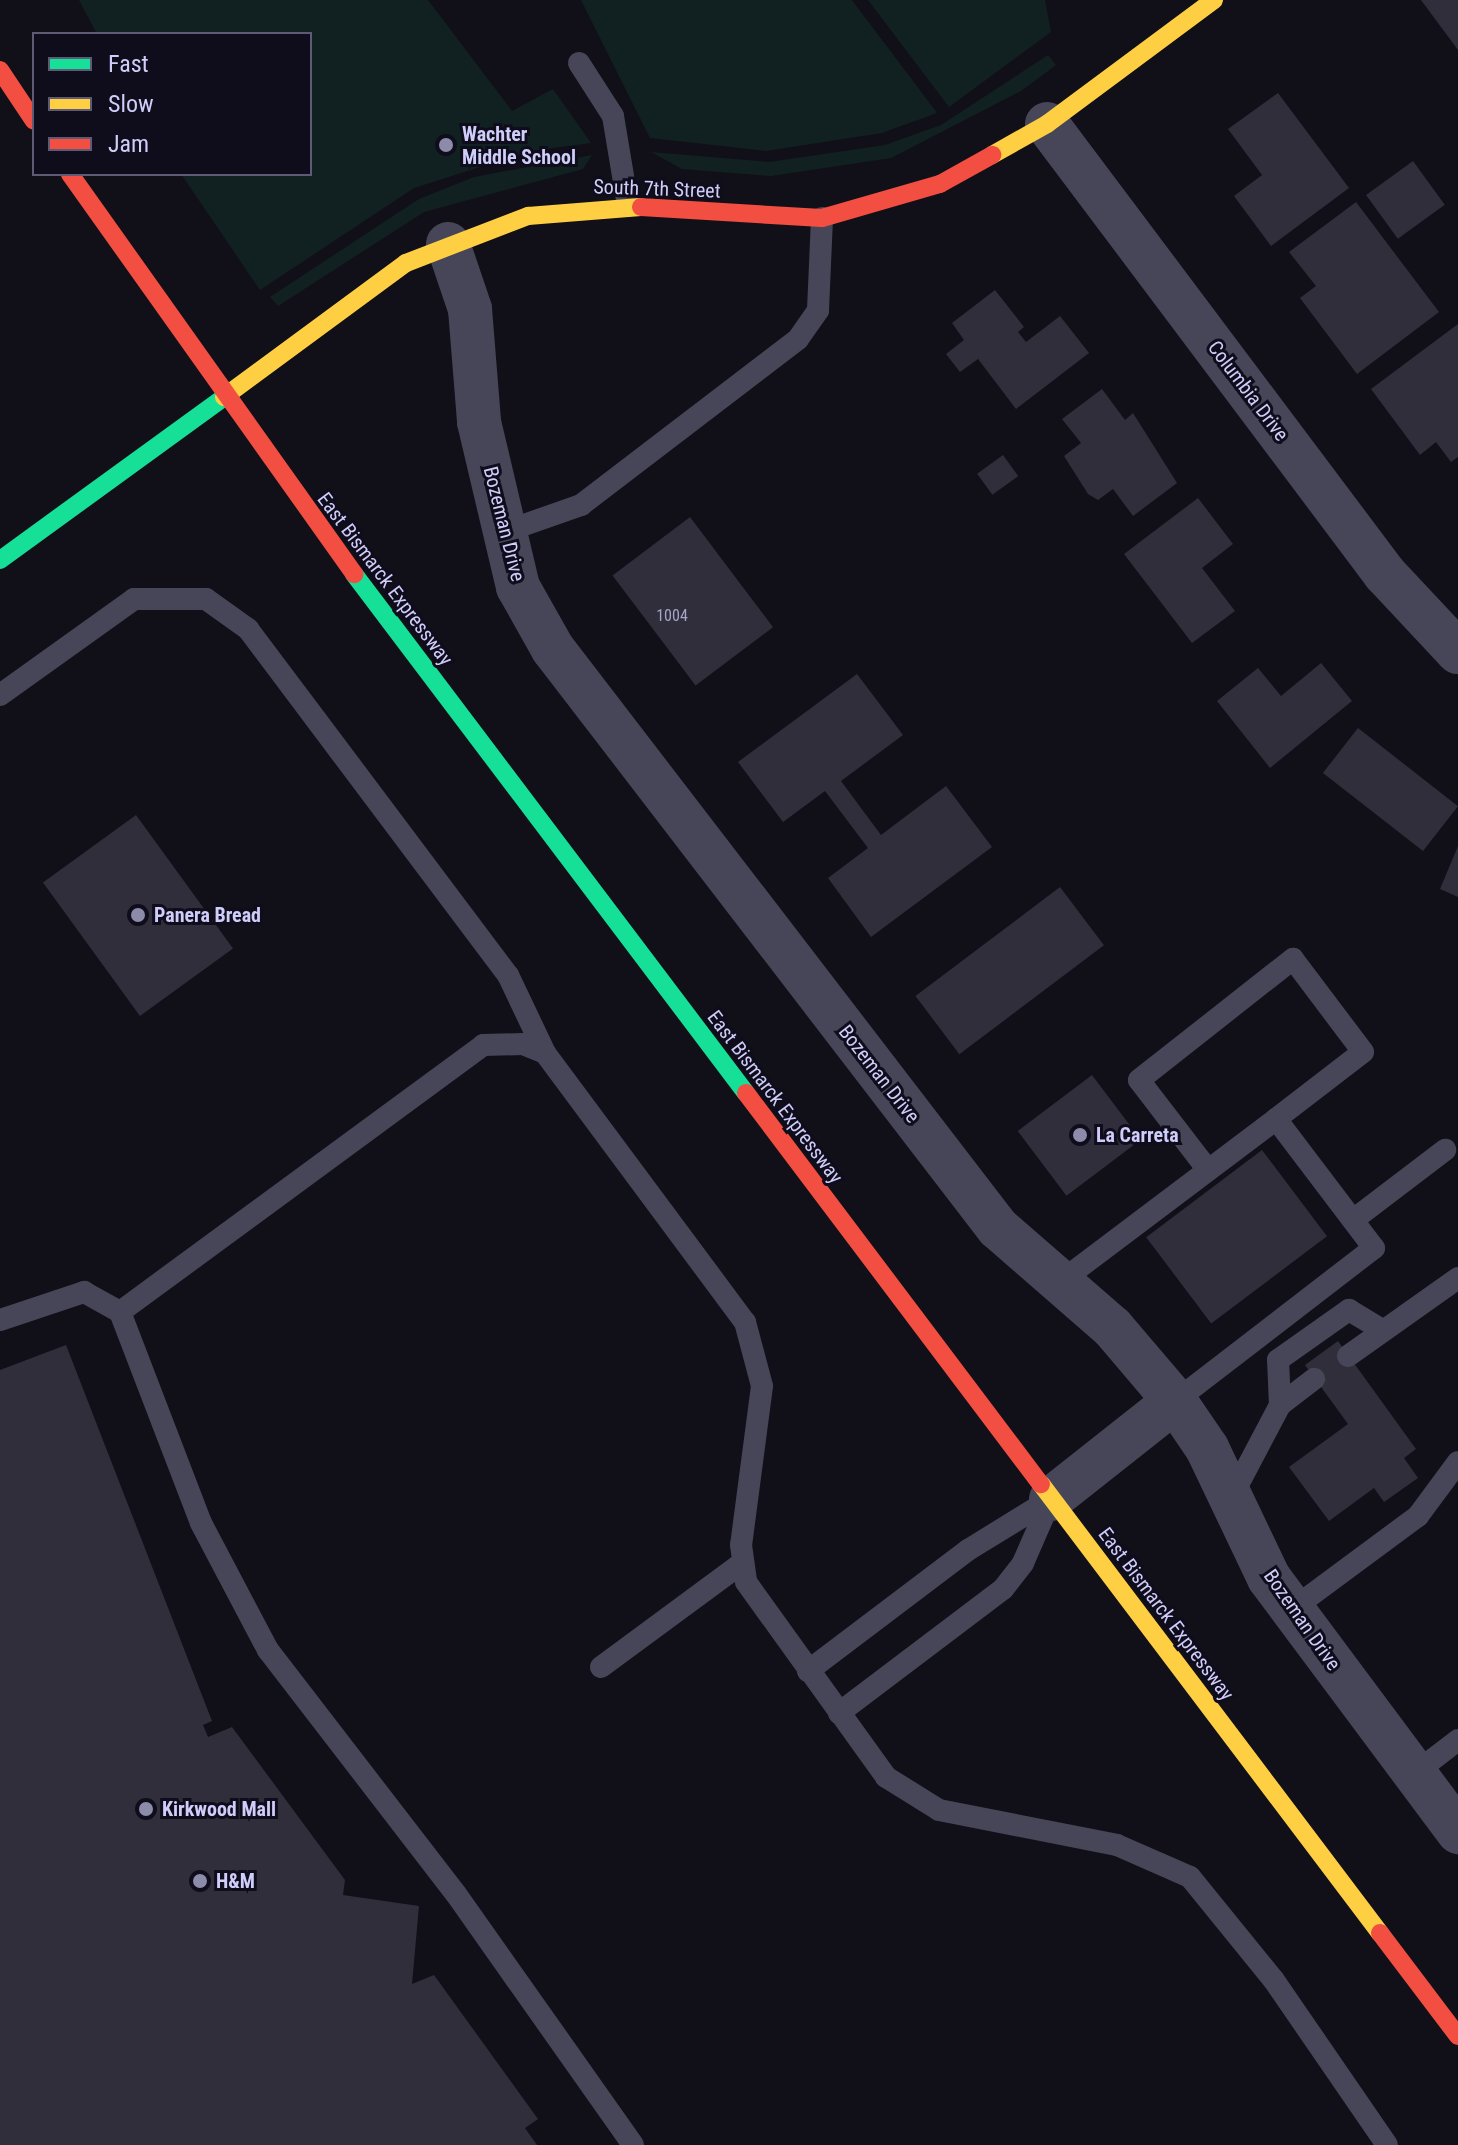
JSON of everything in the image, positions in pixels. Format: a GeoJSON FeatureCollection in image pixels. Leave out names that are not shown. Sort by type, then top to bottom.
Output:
{"type":"FeatureCollection","features":[{"type":"Feature","properties":{"kind":"main road","name":"South 7th Street"},"geometry":{"type":"LineString","coordinates":[[0,560],[224,397],[349,299],[448,244],[528,216],[628,206],[822,218],[940,184],[1047,124],[1214,0]]}},
{"type":"Feature","properties":{"kind":"main road"},"geometry":{"type":"LineString","coordinates":[[0,70],[32,118]]}},
{"type":"Feature","properties":{"kind":"main road","name":"East Bismarck Expressway"},"geometry":{"type":"LineString","coordinates":[[71,176],[224,397],[1458,2036]]}},
{"type":"Feature","properties":{"kind":"street","name":"Columbia Drive"},"geometry":{"type":"LineString","coordinates":[[1047,124],[1385,574],[1458,652]]}},
{"type":"Feature","properties":{"kind":"street","name":"Bozeman Drive"},"geometry":{"type":"LineString","coordinates":[[448,244],[470,309],[479,422],[518,587],[562,661],[998,1228],[1112,1327],[1175,1401],[1291,1610],[1458,1832]]}},
{"type":"Feature","properties":{"kind":"street"},"geometry":{"type":"LineString","coordinates":[[1051,1499],[1175,1401]]}},
{"type":"Feature","properties":{"kind":"lane"},"geometry":{"type":"LineString","coordinates":[[579,63],[613,116],[628,206]]}},
{"type":"Feature","properties":{"kind":"lane"},"geometry":{"type":"LineString","coordinates":[[504,532],[581,505],[798,339],[818,310],[822,218]]}},
{"type":"Feature","properties":{"kind":"lane"},"geometry":{"type":"LineString","coordinates":[[0,695],[134,599],[182,594],[227,611],[248,629],[508,975],[545,1053],[755,1342],[762,1386],[742,1563],[756,1600],[886,1777],[921,1803],[1117,1845],[1190,1877],[1273,1979],[1387,2145]]}},
{"type":"Feature","properties":{"kind":"lane"},"geometry":{"type":"LineString","coordinates":[[1060,1282],[1276,1119],[1363,1052],[1293,959],[1139,1080],[1208,1170]]}},
{"type":"Feature","properties":{"kind":"lane"},"geometry":{"type":"LineString","coordinates":[[120,1312],[483,1045],[514,1043],[545,1053]]}},
{"type":"Feature","properties":{"kind":"lane"},"geometry":{"type":"LineString","coordinates":[[1175,1401],[1374,1248],[1276,1119]]}},
{"type":"Feature","properties":{"kind":"lane"},"geometry":{"type":"LineString","coordinates":[[1353,1220],[1445,1150]]}},
{"type":"Feature","properties":{"kind":"lane"},"geometry":{"type":"LineString","coordinates":[[1348,1356],[1458,1278]]}},
{"type":"Feature","properties":{"kind":"lane"},"geometry":{"type":"LineString","coordinates":[[0,1320],[84,1292],[120,1312],[201,1523],[268,1650],[456,1894],[633,2145]]}},
{"type":"Feature","properties":{"kind":"lane"},"geometry":{"type":"LineString","coordinates":[[1280,1405],[1278,1360],[1349,1310],[1382,1330]]}},
{"type":"Feature","properties":{"kind":"lane"},"geometry":{"type":"LineString","coordinates":[[1231,1498],[1280,1405],[1314,1379]]}},
{"type":"Feature","properties":{"kind":"lane"},"geometry":{"type":"LineString","coordinates":[[1291,1610],[1418,1516],[1458,1462]]}},
{"type":"Feature","properties":{"kind":"lane"},"geometry":{"type":"LineString","coordinates":[[808,1671],[968,1550],[1051,1499]]}},
{"type":"Feature","properties":{"kind":"lane"},"geometry":{"type":"LineString","coordinates":[[839,1713],[1003,1589],[1023,1563],[1051,1499]]}},
{"type":"Feature","properties":{"kind":"lane"},"geometry":{"type":"LineString","coordinates":[[601,1667],[742,1563]]}},
{"type":"Feature","properties":{"kind":"lane"},"geometry":{"type":"LineString","coordinates":[[1415,1773],[1458,1740]]}},
{"type":"Feature","properties":{"kind":"shaded area"},"geometry":{"type":"Polygon","coordinates":[[[79,0],[428,0],[512,111],[553,89],[591,143],[530,151],[414,188],[260,290],[182,176],[312,176],[312,32],[96,32],[79,0]]]}},
{"type":"Feature","properties":{"kind":"shaded area"},"geometry":{"type":"Polygon","coordinates":[[[581,0],[852,0],[937,113],[882,133],[766,151],[650,138],[581,0]]]}},
{"type":"Feature","properties":{"kind":"shaded area"},"geometry":{"type":"Polygon","coordinates":[[[868,0],[1045,0],[1051,32],[949,107],[868,0]]]}},
{"type":"Feature","properties":{"kind":"shaded area"},"geometry":{"type":"Polygon","coordinates":[[[1048,55],[1056,65],[1021,91],[891,158],[771,176],[682,169],[651,152],[769,162],[885,145],[941,125],[1048,55]]]}},
{"type":"Feature","properties":{"kind":"shaded area"},"geometry":{"type":"Polygon","coordinates":[[[592,155],[583,169],[424,212],[278,306],[270,297],[419,199],[474,177],[592,155]]]}},
{"type":"Feature","properties":{"kind":"building"},"geometry":{"type":"Polygon","coordinates":[[[1421,0],[1458,0],[1458,50],[1421,0]]]}},
{"type":"Feature","properties":{"kind":"building"},"geometry":{"type":"Polygon","coordinates":[[[1278,93],[1349,188],[1271,246],[1234,196],[1262,175],[1228,129],[1278,93]]]}},
{"type":"Feature","properties":{"kind":"building"},"geometry":{"type":"Polygon","coordinates":[[[1413,161],[1445,205],[1398,239],[1366,195],[1413,161]]]}},
{"type":"Feature","properties":{"kind":"building"},"geometry":{"type":"Polygon","coordinates":[[[1356,202],[1439,312],[1357,374],[1300,298],[1316,286],[1289,252],[1356,202]]]}},
{"type":"Feature","properties":{"kind":"building"},"geometry":{"type":"Polygon","coordinates":[[[995,290],[1024,327],[1018,332],[1026,342],[1060,316],[1089,353],[1016,409],[978,359],[960,372],[946,354],[964,340],[952,323],[995,290]]]}},
{"type":"Feature","properties":{"kind":"building"},"geometry":{"type":"Polygon","coordinates":[[[1458,324],[1458,457],[1451,462],[1436,442],[1420,455],[1371,389],[1458,324]]]}},
{"type":"Feature","properties":{"kind":"building"},"geometry":{"type":"Polygon","coordinates":[[[1102,389],[1125,420],[1133,413],[1177,483],[1133,516],[1113,489],[1098,500],[1088,494],[1064,456],[1081,443],[1062,419],[1102,389]]]}},
{"type":"Feature","properties":{"kind":"building"},"geometry":{"type":"Polygon","coordinates":[[[1003,455],[1018,476],[992,495],[977,474],[1003,455]]]}},
{"type":"Feature","properties":{"kind":"building"},"geometry":{"type":"Polygon","coordinates":[[[1198,498],[1233,544],[1202,568],[1235,611],[1192,643],[1124,554],[1198,498]]]}},
{"type":"Feature","properties":{"kind":"building"},"geometry":{"type":"Polygon","coordinates":[[[690,517],[773,627],[696,686],[613,575],[690,517]]]}},
{"type":"Feature","properties":{"kind":"building"},"geometry":{"type":"Polygon","coordinates":[[[1321,663],[1352,701],[1270,768],[1217,701],[1258,668],[1281,696],[1321,663]]]}},
{"type":"Feature","properties":{"kind":"building"},"geometry":{"type":"Polygon","coordinates":[[[857,674],[903,735],[841,781],[881,835],[946,786],[992,847],[871,937],[828,878],[868,848],[825,791],[783,822],[738,762],[857,674]]]}},
{"type":"Feature","properties":{"kind":"building"},"geometry":{"type":"Polygon","coordinates":[[[1358,728],[1458,806],[1423,851],[1323,773],[1358,728]]]}},
{"type":"Feature","properties":{"kind":"building","name":"Panera Bread"},"geometry":{"type":"Polygon","coordinates":[[[136,815],[233,948],[140,1016],[43,883],[136,815]]]}},
{"type":"Feature","properties":{"kind":"building"},"geometry":{"type":"Polygon","coordinates":[[[1458,846],[1458,897],[1440,889],[1458,846]]]}},
{"type":"Feature","properties":{"kind":"building"},"geometry":{"type":"Polygon","coordinates":[[[1060,887],[1104,945],[959,1054],[915,996],[1060,887]]]}},
{"type":"Feature","properties":{"kind":"building","name":"La Carreta"},"geometry":{"type":"Polygon","coordinates":[[[1092,1075],[1141,1140],[1066,1196],[1018,1131],[1092,1075]]]}},
{"type":"Feature","properties":{"kind":"building"},"geometry":{"type":"Polygon","coordinates":[[[1262,1150],[1327,1236],[1211,1324],[1146,1237],[1262,1150]]]}},
{"type":"Feature","properties":{"kind":"building"},"geometry":{"type":"Polygon","coordinates":[[[1338,1341],[1416,1449],[1404,1458],[1418,1478],[1384,1502],[1374,1488],[1329,1521],[1289,1467],[1348,1424],[1305,1365],[1338,1341]]]}},
{"type":"Feature","properties":{"kind":"building","name":"Kirkwood Mall"},"geometry":{"type":"Polygon","coordinates":[[[66,1345],[212,1721],[203,1725],[208,1737],[232,1727],[345,1880],[343,1895],[419,1906],[412,1984],[434,1975],[538,2119],[525,2128],[537,2145],[0,2145],[0,1370],[66,1345]]]}},
{"type":"Feature","properties":{"kind":"traffic: fast"},"geometry":{"type":"LineString","coordinates":[[0,560],[224,397]]}},
{"type":"Feature","properties":{"kind":"traffic: fast"},"geometry":{"type":"LineString","coordinates":[[354,574],[746,1093]]}},
{"type":"Feature","properties":{"kind":"traffic: slow"},"geometry":{"type":"LineString","coordinates":[[992,155],[1047,124],[1214,0]]}},
{"type":"Feature","properties":{"kind":"traffic: slow"},"geometry":{"type":"LineString","coordinates":[[224,397],[406,263],[528,216],[641,207]]}},
{"type":"Feature","properties":{"kind":"traffic: slow"},"geometry":{"type":"LineString","coordinates":[[1041,1484],[1380,1933]]}},
{"type":"Feature","properties":{"kind":"traffic: jam"},"geometry":{"type":"LineString","coordinates":[[0,70],[32,118]]}},
{"type":"Feature","properties":{"kind":"traffic: jam"},"geometry":{"type":"LineString","coordinates":[[641,207],[822,218],[940,184],[992,155]]}},
{"type":"Feature","properties":{"kind":"traffic: jam"},"geometry":{"type":"LineString","coordinates":[[71,176],[354,574]]}},
{"type":"Feature","properties":{"kind":"traffic: jam"},"geometry":{"type":"LineString","coordinates":[[746,1093],[1041,1484]]}},
{"type":"Feature","properties":{"kind":"traffic: jam"},"geometry":{"type":"LineString","coordinates":[[1380,1933],[1458,2036]]}},
{"type":"Feature","properties":{"kind":"place","name":"Wachter Middle School"},"geometry":{"type":"Point","coordinates":[446,145]}},
{"type":"Feature","properties":{"kind":"place","name":"Panera Bread"},"geometry":{"type":"Point","coordinates":[138,915]}},
{"type":"Feature","properties":{"kind":"place","name":"La Carreta"},"geometry":{"type":"Point","coordinates":[1080,1135]}},
{"type":"Feature","properties":{"kind":"place","name":"Kirkwood Mall"},"geometry":{"type":"Point","coordinates":[146,1809]}},
{"type":"Feature","properties":{"kind":"place","name":"H&M"},"geometry":{"type":"Point","coordinates":[200,1881]}}]}
